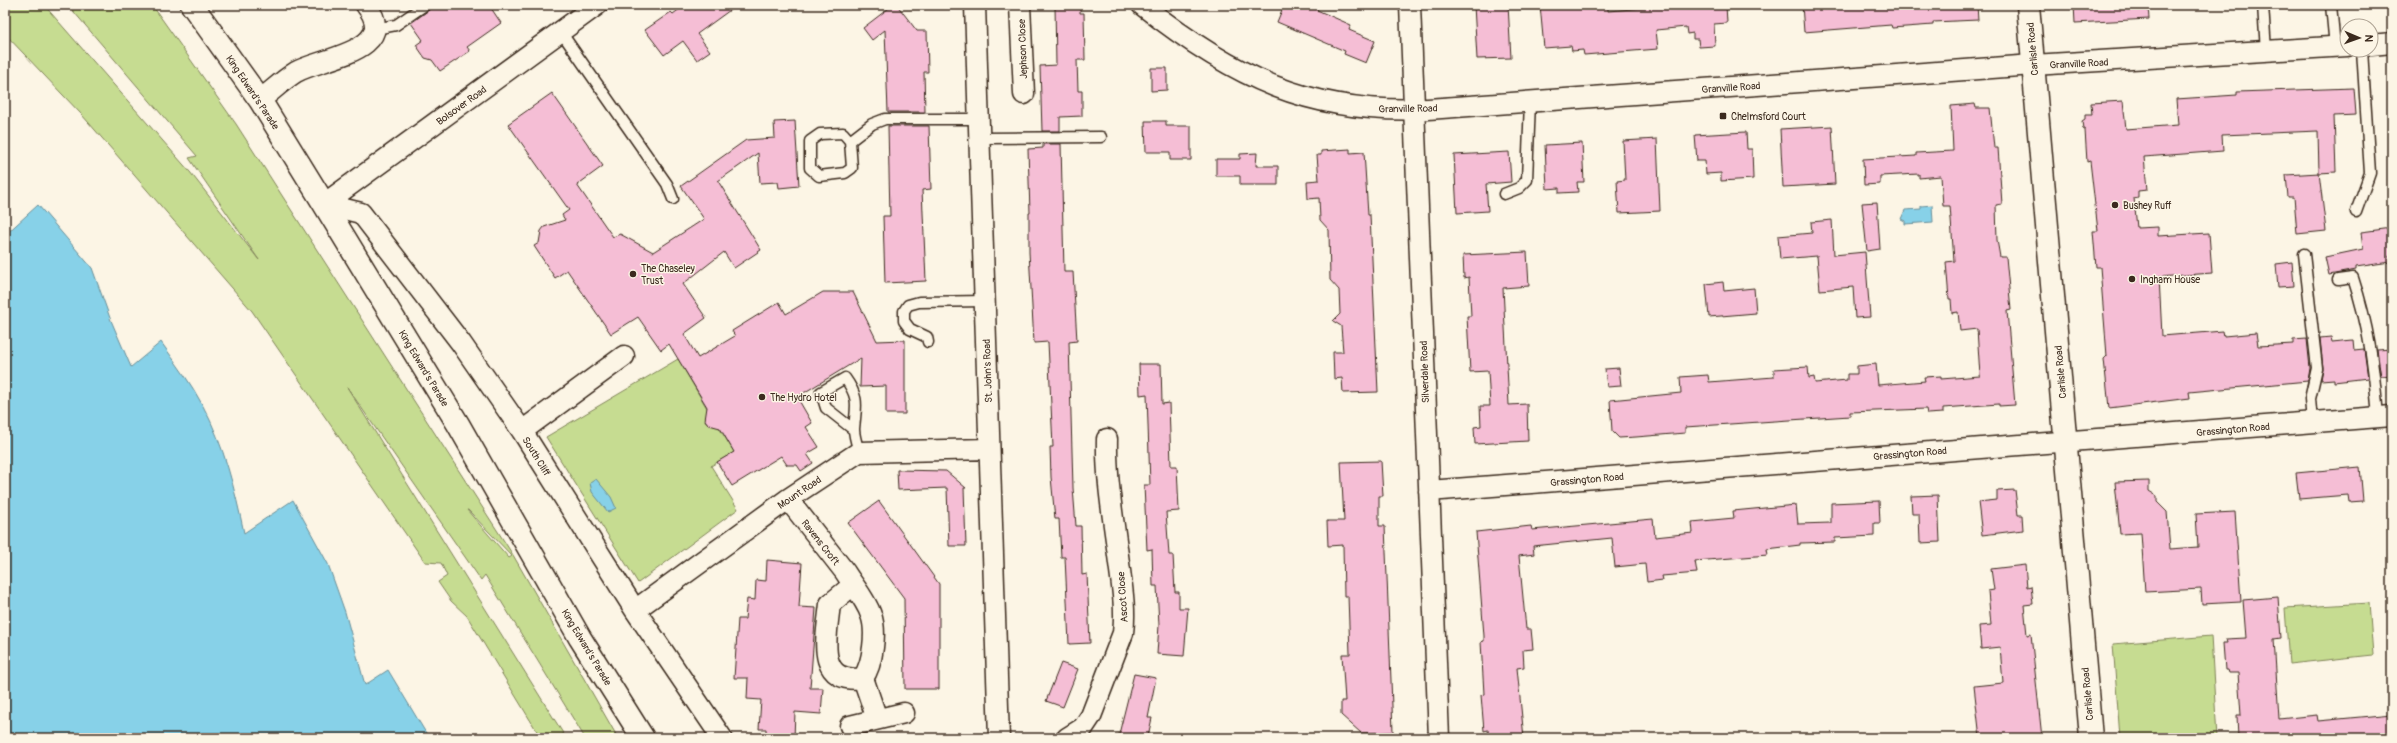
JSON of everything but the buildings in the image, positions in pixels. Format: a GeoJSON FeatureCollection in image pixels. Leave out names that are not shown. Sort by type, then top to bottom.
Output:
{"type":"FeatureCollection","features":[{"type":"Feature","properties":{"kind":"main road","name":"King Edward's Parade"},"geometry":{"type":"LineString","coordinates":[[192,5],[260,100],[324,204],[458,424],[580,638],[643,738]]}},
{"type":"Feature","properties":{"kind":"main road","name":"Carlisle Road"},"geometry":{"type":"LineString","coordinates":[[2028,5],[2091,738]]}},
{"type":"Feature","properties":{"kind":"street"},"geometry":{"type":"LineString","coordinates":[[260,100],[297,72],[339,58],[358,48],[372,36],[376,29],[375,19],[366,5]]}},
{"type":"Feature","properties":{"kind":"street","name":"Bolsover Road"},"geometry":{"type":"LineString","coordinates":[[324,204],[597,5]]}},
{"type":"Feature","properties":{"kind":"street","name":"St. John's Road"},"geometry":{"type":"LineString","coordinates":[[975,5],[999,738]]}},
{"type":"Feature","properties":{"kind":"street","name":"Jephson Close"},"geometry":{"type":"LineString","coordinates":[[1020,5],[1024,94]]}},
{"type":"Feature","properties":{"kind":"street","name":"Granville Road"},"geometry":{"type":"LineString","coordinates":[[1142,5],[1178,33],[1238,70],[1280,90],[1323,102],[1360,108],[1413,110],[2033,65],[2339,47]]}},
{"type":"Feature","properties":{"kind":"street","name":"Silverdale Road"},"geometry":{"type":"LineString","coordinates":[[1410,5],[1439,738]]}},
{"type":"Feature","properties":{"kind":"street"},"geometry":{"type":"LineString","coordinates":[[2379,44],[2392,43]]}},
{"type":"Feature","properties":{"kind":"street","name":"South Cliff"},"geometry":{"type":"LineString","coordinates":[[324,204],[361,213],[376,230],[461,343],[522,431],[635,610],[722,738]]}},
{"type":"Feature","properties":{"kind":"street"},"geometry":{"type":"LineString","coordinates":[[522,431],[624,356]]}},
{"type":"Feature","properties":{"kind":"street","name":"Grassington Road"},"geometry":{"type":"LineString","coordinates":[[1429,491],[2385,416]]}},
{"type":"Feature","properties":{"kind":"street","name":"Ascot Close"},"geometry":{"type":"LineString","coordinates":[[1067,738],[1083,728],[1091,716],[1124,626],[1123,595],[1107,467],[1107,439]]}},
{"type":"Feature","properties":{"kind":"street"},"geometry":{"type":"LineString","coordinates":[[858,452],[990,449]]}},
{"type":"Feature","properties":{"kind":"street","name":"Mount Road"},"geometry":{"type":"LineString","coordinates":[[635,610],[788,499],[858,452]]}},
{"type":"Feature","properties":{"kind":"street","name":"Ravens Croft"},"geometry":{"type":"LineString","coordinates":[[788,499],[853,585],[871,613],[873,621],[872,658],[868,671],[863,678]]}},
{"type":"Feature","properties":{"kind":"street"},"geometry":{"type":"LineString","coordinates":[[853,585],[830,604],[827,662],[831,669],[839,675],[855,679],[863,678],[877,719]]}},
{"type":"Feature","properties":{"kind":"street"},"geometry":{"type":"LineString","coordinates":[[850,726],[904,713]]}},
{"type":"Feature","properties":{"kind":"lane"},"geometry":{"type":"LineString","coordinates":[[376,29],[396,25],[425,5]]}},
{"type":"Feature","properties":{"kind":"lane"},"geometry":{"type":"LineString","coordinates":[[2263,5],[2266,51]]}},
{"type":"Feature","properties":{"kind":"lane"},"geometry":{"type":"LineString","coordinates":[[2331,5],[2339,39]]}},
{"type":"Feature","properties":{"kind":"lane"},"geometry":{"type":"LineString","coordinates":[[561,32],[667,184],[673,199]]}},
{"type":"Feature","properties":{"kind":"lane"},"geometry":{"type":"LineString","coordinates":[[2356,212],[2370,173],[2363,58]]}},
{"type":"Feature","properties":{"kind":"lane"},"geometry":{"type":"LineString","coordinates":[[1504,194],[1519,188],[1527,180],[1530,101]]}},
{"type":"Feature","properties":{"kind":"lane"},"geometry":{"type":"LineString","coordinates":[[850,141],[872,124],[885,119],[979,119]]}},
{"type":"Feature","properties":{"kind":"lane"},"geometry":{"type":"LineString","coordinates":[[843,133],[850,141],[852,168],[845,173],[819,176],[810,168],[810,141],[820,134],[843,133]]}},
{"type":"Feature","properties":{"kind":"lane"},"geometry":{"type":"LineString","coordinates":[[980,138],[1101,137]]}},
{"type":"Feature","properties":{"kind":"lane"},"geometry":{"type":"LineString","coordinates":[[2304,254],[2317,368],[2310,399],[2312,422]]}},
{"type":"Feature","properties":{"kind":"lane"},"geometry":{"type":"LineString","coordinates":[[2338,280],[2353,278],[2362,305],[2385,416]]}},
{"type":"Feature","properties":{"kind":"lane"},"geometry":{"type":"LineString","coordinates":[[928,342],[927,337],[910,329],[904,321],[904,311],[908,305],[919,302],[985,301]]}},
{"type":"Feature","properties":{"kind":"lane"},"geometry":{"type":"LineString","coordinates":[[854,430],[826,408],[821,392],[845,378],[855,392],[857,416],[854,430],[858,452]]}},
{"type":"Feature","properties":{"kind":"green space"},"geometry":{"type":"Polygon","coordinates":[[[5,5],[44,5],[190,172],[259,260],[189,158],[197,156],[68,5],[152,5],[236,124],[513,555],[618,738],[585,738],[485,575],[481,580],[347,387],[566,738],[541,738],[467,616],[451,601],[438,582],[447,576],[441,563],[425,562],[252,311],[82,115],[5,34],[5,5]],[[468,510],[509,558],[512,556],[468,510]]]}},
{"type":"Feature","properties":{"kind":"green space"},"geometry":{"type":"Polygon","coordinates":[[[678,359],[708,410],[705,421],[709,425],[718,426],[734,452],[711,466],[738,509],[638,583],[546,437],[678,359]]]}},
{"type":"Feature","properties":{"kind":"green space"},"geometry":{"type":"Polygon","coordinates":[[[2369,603],[2373,655],[2289,664],[2285,608],[2369,603]]]}},
{"type":"Feature","properties":{"kind":"green space"},"geometry":{"type":"Polygon","coordinates":[[[2211,636],[2217,738],[2120,738],[2113,644],[2211,636]]]}},
{"type":"Feature","properties":{"kind":"water"},"geometry":{"type":"Polygon","coordinates":[[[38,205],[92,268],[110,318],[131,367],[161,342],[183,373],[203,406],[217,436],[233,484],[244,533],[293,500],[328,564],[345,612],[365,685],[388,670],[429,738],[5,738],[5,235],[38,205]]]}},
{"type":"Feature","properties":{"kind":"water"},"geometry":{"type":"Polygon","coordinates":[[[1932,205],[1933,222],[1905,224],[1905,221],[1901,219],[1905,210],[1921,209],[1921,206],[1932,205]]]}},
{"type":"Feature","properties":{"kind":"water"},"geometry":{"type":"Polygon","coordinates":[[[596,479],[611,497],[616,508],[608,512],[592,492],[590,483],[596,479]]]}},
{"type":"Feature","properties":{"kind":"place","name":"Chelmsford Court"},"geometry":{"type":"Point","coordinates":[1723,116]}},
{"type":"Feature","properties":{"kind":"place","name":"Bushey Ruff"},"geometry":{"type":"Point","coordinates":[2115,205]}},
{"type":"Feature","properties":{"kind":"place","name":"The Chaseley Trust"},"geometry":{"type":"Point","coordinates":[633,274]}},
{"type":"Feature","properties":{"kind":"place","name":"Ingham House"},"geometry":{"type":"Point","coordinates":[2132,279]}},
{"type":"Feature","properties":{"kind":"place","name":"The Hydro Hotel"},"geometry":{"type":"Point","coordinates":[762,397]}}]}
